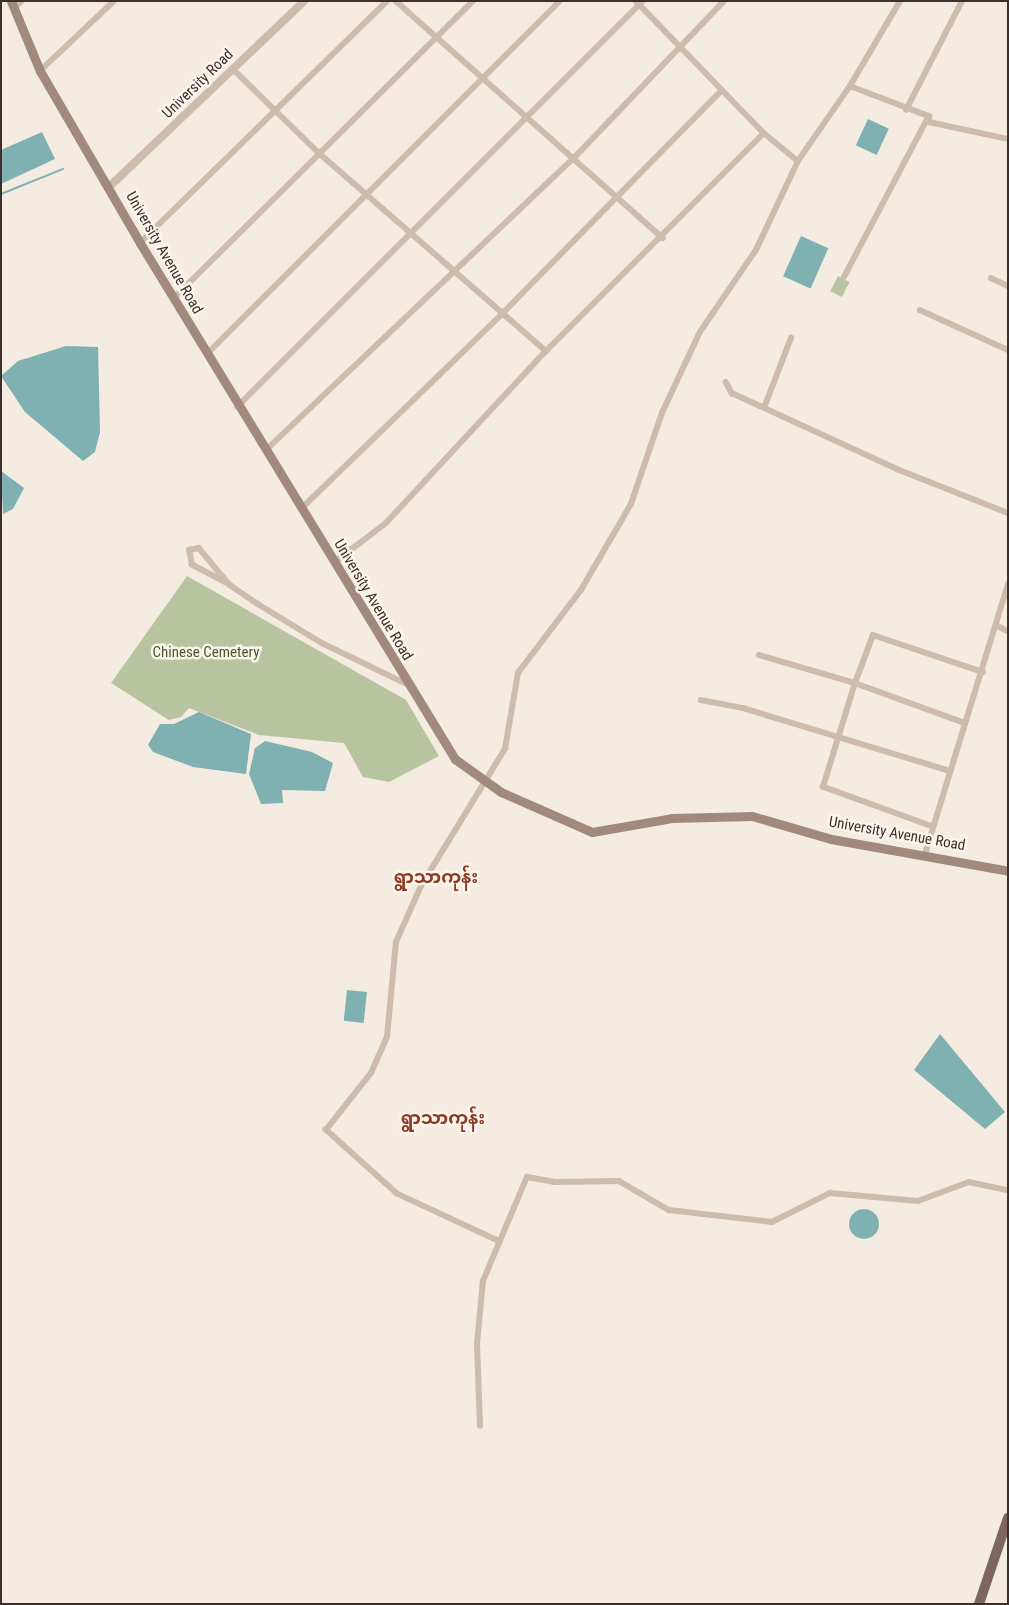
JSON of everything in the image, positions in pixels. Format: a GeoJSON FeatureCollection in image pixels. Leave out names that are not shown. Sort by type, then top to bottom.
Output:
{"type":"FeatureCollection","features":[{"type":"Feature","properties":{"kind":"main road","name":"University Avenue Road"},"geometry":{"type":"LineString","coordinates":[[12,5],[40,71],[110,186],[140,243],[237,407],[335,562],[395,664],[416,688],[417,703],[455,759],[484,781],[575,828],[592,832],[672,818],[752,816],[831,838],[1008,871]]}},
{"type":"Feature","properties":{"kind":"main road"},"geometry":{"type":"LineString","coordinates":[[979,1604],[1008,1518]]}},
{"type":"Feature","properties":{"kind":"street"},"geometry":{"type":"LineString","coordinates":[[12,5],[22,1]]}},
{"type":"Feature","properties":{"kind":"street"},"geometry":{"type":"LineString","coordinates":[[40,71],[114,1]]}},
{"type":"Feature","properties":{"kind":"street","name":"University Road"},"geometry":{"type":"LineString","coordinates":[[110,186],[304,1]]}},
{"type":"Feature","properties":{"kind":"street"},"geometry":{"type":"LineString","coordinates":[[140,243],[387,1]]}},
{"type":"Feature","properties":{"kind":"street"},"geometry":{"type":"LineString","coordinates":[[396,1],[482,80],[618,195],[663,238]]}},
{"type":"Feature","properties":{"kind":"street"},"geometry":{"type":"LineString","coordinates":[[174,298],[318,152],[473,1]]}},
{"type":"Feature","properties":{"kind":"street"},"geometry":{"type":"LineString","coordinates":[[207,354],[365,193],[482,80],[560,1]]}},
{"type":"Feature","properties":{"kind":"street"},"geometry":{"type":"LineString","coordinates":[[265,451],[456,273],[575,157],[724,1]]}},
{"type":"Feature","properties":{"kind":"street"},"geometry":{"type":"LineString","coordinates":[[500,1242],[397,1194],[326,1130],[371,1073],[387,1037],[396,942],[420,886],[505,749],[518,673],[581,590],[631,504],[662,413],[700,332],[756,250],[798,161],[850,86],[900,1]]}},
{"type":"Feature","properties":{"kind":"street"},"geometry":{"type":"LineString","coordinates":[[906,110],[962,1]]}},
{"type":"Feature","properties":{"kind":"street"},"geometry":{"type":"LineString","coordinates":[[237,407],[528,119],[639,2],[679,49],[764,133],[798,161]]}},
{"type":"Feature","properties":{"kind":"street"},"geometry":{"type":"LineString","coordinates":[[233,69],[318,152],[412,233],[501,315],[546,352]]}},
{"type":"Feature","properties":{"kind":"street"},"geometry":{"type":"LineString","coordinates":[[850,86],[906,110],[929,116]]}},
{"type":"Feature","properties":{"kind":"street"},"geometry":{"type":"LineString","coordinates":[[301,509],[501,315],[722,90]]}},
{"type":"Feature","properties":{"kind":"street"},"geometry":{"type":"LineString","coordinates":[[929,116],[928,122],[1008,139]]}},
{"type":"Feature","properties":{"kind":"street"},"geometry":{"type":"LineString","coordinates":[[844,277],[929,116]]}},
{"type":"Feature","properties":{"kind":"street"},"geometry":{"type":"LineString","coordinates":[[335,562],[386,523],[546,352],[663,238],[764,133]]}},
{"type":"Feature","properties":{"kind":"street"},"geometry":{"type":"LineString","coordinates":[[991,278],[1008,286]]}},
{"type":"Feature","properties":{"kind":"street"},"geometry":{"type":"LineString","coordinates":[[920,310],[1008,350]]}},
{"type":"Feature","properties":{"kind":"street"},"geometry":{"type":"LineString","coordinates":[[764,408],[792,338]]}},
{"type":"Feature","properties":{"kind":"street"},"geometry":{"type":"LineString","coordinates":[[726,382],[732,393],[764,408],[897,469],[1008,513]]}},
{"type":"Feature","properties":{"kind":"street"},"geometry":{"type":"LineString","coordinates":[[230,585],[199,548],[189,550],[192,565],[230,585],[322,643],[416,688]]}},
{"type":"Feature","properties":{"kind":"street"},"geometry":{"type":"LineString","coordinates":[[925,854],[930,826],[947,770],[983,672],[1008,586]]}},
{"type":"Feature","properties":{"kind":"street"},"geometry":{"type":"LineString","coordinates":[[996,625],[1008,631]]}},
{"type":"Feature","properties":{"kind":"street"},"geometry":{"type":"LineString","coordinates":[[930,826],[823,787],[855,683],[873,635],[983,672]]}},
{"type":"Feature","properties":{"kind":"street"},"geometry":{"type":"LineString","coordinates":[[759,655],[855,683],[965,723]]}},
{"type":"Feature","properties":{"kind":"street"},"geometry":{"type":"LineString","coordinates":[[701,700],[838,735],[947,770]]}},
{"type":"Feature","properties":{"kind":"street"},"geometry":{"type":"LineString","coordinates":[[480,1426],[479,1306],[483,1281],[528,1177],[554,1182],[619,1181],[636,1187],[665,1209],[772,1222],[830,1192],[918,1201],[969,1182],[1008,1190]]}},
{"type":"Feature","properties":{"kind":"green space"},"geometry":{"type":"Polygon","coordinates":[[[838,276],[850,282],[842,297],[830,291],[838,276]]]}},
{"type":"Feature","properties":{"kind":"green space","name":"Chinese Cemetery"},"geometry":{"type":"Polygon","coordinates":[[[187,576],[406,700],[439,756],[389,782],[363,777],[344,743],[259,735],[189,708],[181,717],[169,720],[111,683],[187,576]]]}},
{"type":"Feature","properties":{"kind":"water"},"geometry":{"type":"Polygon","coordinates":[[[868,119],[889,129],[877,155],[856,145],[868,119]]]}},
{"type":"Feature","properties":{"kind":"water"},"geometry":{"type":"Polygon","coordinates":[[[42,132],[55,159],[1,184],[1,150],[42,132]]]}},
{"type":"Feature","properties":{"kind":"water"},"geometry":{"type":"Polygon","coordinates":[[[801,236],[828,248],[811,288],[783,276],[801,236]]]}},
{"type":"Feature","properties":{"kind":"water"},"geometry":{"type":"Polygon","coordinates":[[[66,346],[98,347],[100,432],[95,452],[83,461],[25,412],[1,376],[18,361],[66,346]]]}},
{"type":"Feature","properties":{"kind":"water"},"geometry":{"type":"Polygon","coordinates":[[[1,471],[24,488],[13,509],[3,514],[1,471]]]}},
{"type":"Feature","properties":{"kind":"water"},"geometry":{"type":"Polygon","coordinates":[[[199,712],[251,734],[246,774],[193,767],[153,752],[148,745],[160,724],[174,724],[199,712]]]}},
{"type":"Feature","properties":{"kind":"water"},"geometry":{"type":"Polygon","coordinates":[[[265,741],[312,752],[333,763],[325,791],[282,790],[283,803],[261,804],[249,774],[255,748],[265,741]]]}},
{"type":"Feature","properties":{"kind":"water"},"geometry":{"type":"Polygon","coordinates":[[[347,990],[367,992],[364,1023],[344,1021],[347,990]]]}},
{"type":"Feature","properties":{"kind":"water"},"geometry":{"type":"Polygon","coordinates":[[[940,1034],[1005,1112],[985,1129],[914,1070],[940,1034]]]}},
{"type":"Feature","properties":{"kind":"water"},"geometry":{"type":"Polygon","coordinates":[[[864,1209],[870,1210],[878,1218],[878,1230],[870,1238],[864,1239],[858,1238],[850,1230],[849,1224],[850,1218],[858,1210],[864,1209]]]}},
{"type":"Feature","properties":{"kind":"waterway"},"geometry":{"type":"LineString","coordinates":[[1,194],[63,169]]}},
{"type":"Feature","properties":{"kind":"district","name":"ရွာသာကုန်း"},"geometry":{"type":"Point","coordinates":[436,877]}},
{"type":"Feature","properties":{"kind":"district","name":"ရွာသာကုန်း"},"geometry":{"type":"Point","coordinates":[443,1118]}}]}
